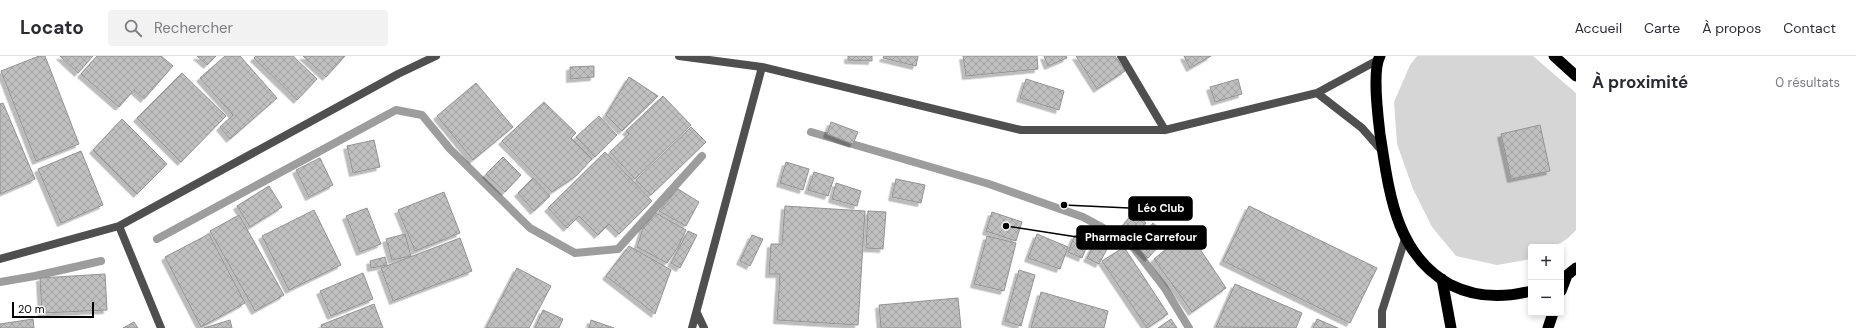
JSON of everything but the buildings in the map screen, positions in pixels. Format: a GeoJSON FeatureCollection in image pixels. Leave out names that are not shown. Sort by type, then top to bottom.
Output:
{"type":"FeatureCollection","features":[{"type":"Feature","properties":{"kind":"highway"},"geometry":{"type":"LineString","coordinates":[[1554,56],[1576,76]]}},
{"type":"Feature","properties":{"kind":"highway"},"geometry":{"type":"LineString","coordinates":[[1378,57],[1376,69],[1378,123],[1387,183],[1405,239],[1425,266],[1442,279],[1463,291],[1485,296],[1503,296],[1528,292]]}},
{"type":"Feature","properties":{"kind":"highway"},"geometry":{"type":"LineString","coordinates":[[1564,278],[1576,268]]}},
{"type":"Feature","properties":{"kind":"highway"},"geometry":{"type":"LineString","coordinates":[[1442,279],[1451,328]]}},
{"type":"Feature","properties":{"kind":"highway"},"geometry":{"type":"LineString","coordinates":[[1548,328],[1552,316]]}},
{"type":"Feature","properties":{"kind":"street"},"geometry":{"type":"LineString","coordinates":[[0,259],[119,226],[398,74],[436,56]]}},
{"type":"Feature","properties":{"kind":"street"},"geometry":{"type":"LineString","coordinates":[[679,56],[762,67],[1022,130],[1165,130],[1317,93],[1378,57]]}},
{"type":"Feature","properties":{"kind":"street"},"geometry":{"type":"LineString","coordinates":[[1121,56],[1165,130]]}},
{"type":"Feature","properties":{"kind":"street"},"geometry":{"type":"LineString","coordinates":[[692,328],[762,67]]}},
{"type":"Feature","properties":{"kind":"street"},"geometry":{"type":"LineString","coordinates":[[1317,93],[1362,128],[1383,152]]}},
{"type":"Feature","properties":{"kind":"street"},"geometry":{"type":"LineString","coordinates":[[119,226],[161,328]]}},
{"type":"Feature","properties":{"kind":"street"},"geometry":{"type":"LineString","coordinates":[[1382,328],[1382,311],[1405,239]]}},
{"type":"Feature","properties":{"kind":"street"},"geometry":{"type":"LineString","coordinates":[[697,313],[704,328]]}},
{"type":"Feature","properties":{"kind":"shaded area"},"geometry":{"type":"Polygon","coordinates":[[[1417,56],[1533,56],[1576,93],[1576,230],[1571,236],[1558,244],[1528,244],[1528,260],[1497,265],[1456,256],[1432,227],[1413,189],[1397,144],[1394,102],[1410,65],[1417,56]]]}},
{"type":"Feature","properties":{"kind":"waterway"},"geometry":{"type":"LineString","coordinates":[[157,239],[396,110],[422,115],[450,149],[530,228],[575,253],[618,249],[702,156]]}},
{"type":"Feature","properties":{"kind":"waterway"},"geometry":{"type":"LineString","coordinates":[[811,132],[989,184],[1083,217],[1129,242],[1164,287],[1189,328]]}},
{"type":"Feature","properties":{"kind":"waterway"},"geometry":{"type":"LineString","coordinates":[[0,282],[35,276],[101,261]]}},
{"type":"Feature","properties":{"kind":"place","name":"Léo Club"},"geometry":{"type":"Point","coordinates":[1064,205]}},
{"type":"Feature","properties":{"kind":"place","name":"Pharmacie Carrefour"},"geometry":{"type":"Point","coordinates":[1006,226]}}]}
